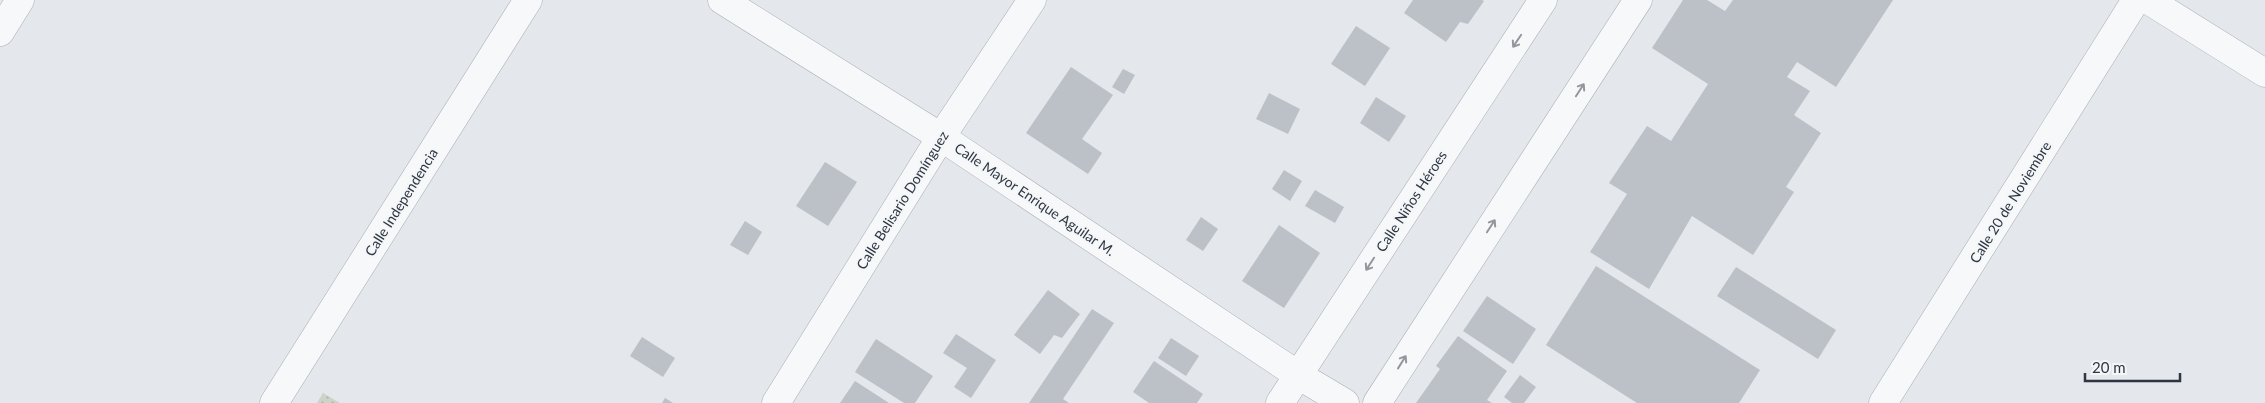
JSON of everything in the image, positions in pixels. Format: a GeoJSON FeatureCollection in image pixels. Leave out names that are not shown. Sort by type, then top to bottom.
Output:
{"type":"FeatureCollection","features":[{"type":"Feature","properties":{"kind":"street"},"geometry":{"type":"LineString","coordinates":[[0,32],[20,0]]}},
{"type":"Feature","properties":{"kind":"street","name":"Calle Independencia"},"geometry":{"type":"LineString","coordinates":[[274,403],[528,0]]}},
{"type":"Feature","properties":{"kind":"street","name":"Calle Mayor Enrique Aguilar M."},"geometry":{"type":"LineString","coordinates":[[722,0],[941,137],[1298,375],[1345,403]]}},
{"type":"Feature","properties":{"kind":"street","name":"Calle Belisario Domínguez"},"geometry":{"type":"LineString","coordinates":[[776,403],[941,137],[1032,0]]}},
{"type":"Feature","properties":{"kind":"street","name":"Calle Niños Héroes"},"geometry":{"type":"LineString","coordinates":[[1280,403],[1544,0]]}},
{"type":"Feature","properties":{"kind":"street"},"geometry":{"type":"LineString","coordinates":[[1376,403],[1638,0]]}},
{"type":"Feature","properties":{"kind":"street","name":"Calle 20 de Noviembre"},"geometry":{"type":"LineString","coordinates":[[1883,403],[2136,0]]}},
{"type":"Feature","properties":{"kind":"street"},"geometry":{"type":"LineString","coordinates":[[2148,0],[2265,73]]}},
{"type":"Feature","properties":{"kind":"green space"},"geometry":{"type":"Polygon","coordinates":[[[323,393],[340,403],[317,403],[323,393]]]}},
{"type":"Feature","properties":{"kind":"building"},"geometry":{"type":"Polygon","coordinates":[[[1413,0],[1484,1],[1468,24],[1460,22],[1446,42],[1404,13],[1413,0]]]}},
{"type":"Feature","properties":{"kind":"building"},"geometry":{"type":"Polygon","coordinates":[[[1683,0],[1707,0],[1725,11],[1733,0],[1893,0],[1836,87],[1797,62],[1787,77],[1810,91],[1794,115],[1821,133],[1786,187],[1794,192],[1753,255],[1692,216],[1649,289],[1590,252],[1627,194],[1609,183],[1647,126],[1671,141],[1708,84],[1652,48],[1683,0]]]}},
{"type":"Feature","properties":{"kind":"building"},"geometry":{"type":"Polygon","coordinates":[[[1356,26],[1390,48],[1365,86],[1331,64],[1356,26]]]}},
{"type":"Feature","properties":{"kind":"building"},"geometry":{"type":"Polygon","coordinates":[[[1071,67],[1113,95],[1082,139],[1102,153],[1088,174],[1026,133],[1071,67]]]}},
{"type":"Feature","properties":{"kind":"building"},"geometry":{"type":"Polygon","coordinates":[[[1123,69],[1135,75],[1124,94],[1112,87],[1123,69]]]}},
{"type":"Feature","properties":{"kind":"building"},"geometry":{"type":"Polygon","coordinates":[[[1269,93],[1300,109],[1288,134],[1256,119],[1269,93]]]}},
{"type":"Feature","properties":{"kind":"building"},"geometry":{"type":"Polygon","coordinates":[[[1376,97],[1406,116],[1389,142],[1360,123],[1376,97]]]}},
{"type":"Feature","properties":{"kind":"building"},"geometry":{"type":"Polygon","coordinates":[[[825,162],[857,182],[828,226],[796,206],[825,162]]]}},
{"type":"Feature","properties":{"kind":"building"},"geometry":{"type":"Polygon","coordinates":[[[1284,170],[1302,181],[1290,201],[1272,189],[1284,170]]]}},
{"type":"Feature","properties":{"kind":"building"},"geometry":{"type":"Polygon","coordinates":[[[1315,190],[1344,207],[1335,223],[1305,206],[1315,190]]]}},
{"type":"Feature","properties":{"kind":"building"},"geometry":{"type":"Polygon","coordinates":[[[1201,217],[1218,229],[1203,251],[1186,240],[1201,217]]]}},
{"type":"Feature","properties":{"kind":"building"},"geometry":{"type":"Polygon","coordinates":[[[745,221],[762,232],[748,255],[730,245],[745,221]]]}},
{"type":"Feature","properties":{"kind":"building"},"geometry":{"type":"Polygon","coordinates":[[[1279,225],[1320,253],[1284,308],[1242,281],[1279,225]]]}},
{"type":"Feature","properties":{"kind":"building"},"geometry":{"type":"Polygon","coordinates":[[[1596,266],[1760,370],[1739,403],[1637,403],[1546,345],[1596,266]]]}},
{"type":"Feature","properties":{"kind":"building"},"geometry":{"type":"Polygon","coordinates":[[[1736,267],[1836,330],[1818,359],[1717,296],[1736,267]]]}},
{"type":"Feature","properties":{"kind":"building"},"geometry":{"type":"Polygon","coordinates":[[[1048,290],[1080,314],[1062,338],[1054,335],[1040,354],[1014,335],[1048,290]]]}},
{"type":"Feature","properties":{"kind":"building"},"geometry":{"type":"Polygon","coordinates":[[[1487,296],[1536,329],[1513,364],[1463,331],[1487,296]]]}},
{"type":"Feature","properties":{"kind":"building"},"geometry":{"type":"Polygon","coordinates":[[[1092,309],[1114,323],[1063,399],[1069,403],[1029,403],[1092,309]]]}},
{"type":"Feature","properties":{"kind":"building"},"geometry":{"type":"Polygon","coordinates":[[[956,334],[996,360],[971,398],[954,387],[967,368],[943,353],[956,334]]]}},
{"type":"Feature","properties":{"kind":"building"},"geometry":{"type":"Polygon","coordinates":[[[1458,336],[1507,371],[1487,400],[1492,403],[1416,403],[1440,369],[1436,366],[1458,336]]]}},
{"type":"Feature","properties":{"kind":"building"},"geometry":{"type":"Polygon","coordinates":[[[642,337],[675,358],[663,377],[630,356],[642,337]]]}},
{"type":"Feature","properties":{"kind":"building"},"geometry":{"type":"Polygon","coordinates":[[[1171,338],[1199,356],[1186,376],[1158,358],[1171,338]]]}},
{"type":"Feature","properties":{"kind":"building"},"geometry":{"type":"Polygon","coordinates":[[[876,339],[933,376],[915,403],[904,403],[855,372],[876,339]]]}},
{"type":"Feature","properties":{"kind":"building"},"geometry":{"type":"Polygon","coordinates":[[[1154,361],[1203,394],[1197,403],[1149,403],[1133,392],[1154,361]]]}},
{"type":"Feature","properties":{"kind":"building"},"geometry":{"type":"Polygon","coordinates":[[[1520,375],[1536,387],[1524,403],[1512,403],[1504,397],[1520,375]]]}},
{"type":"Feature","properties":{"kind":"building"},"geometry":{"type":"Polygon","coordinates":[[[855,381],[889,403],[840,403],[855,381]]]}},
{"type":"Feature","properties":{"kind":"building"},"geometry":{"type":"Polygon","coordinates":[[[665,398],[673,403],[662,403],[665,398]]]}}]}
